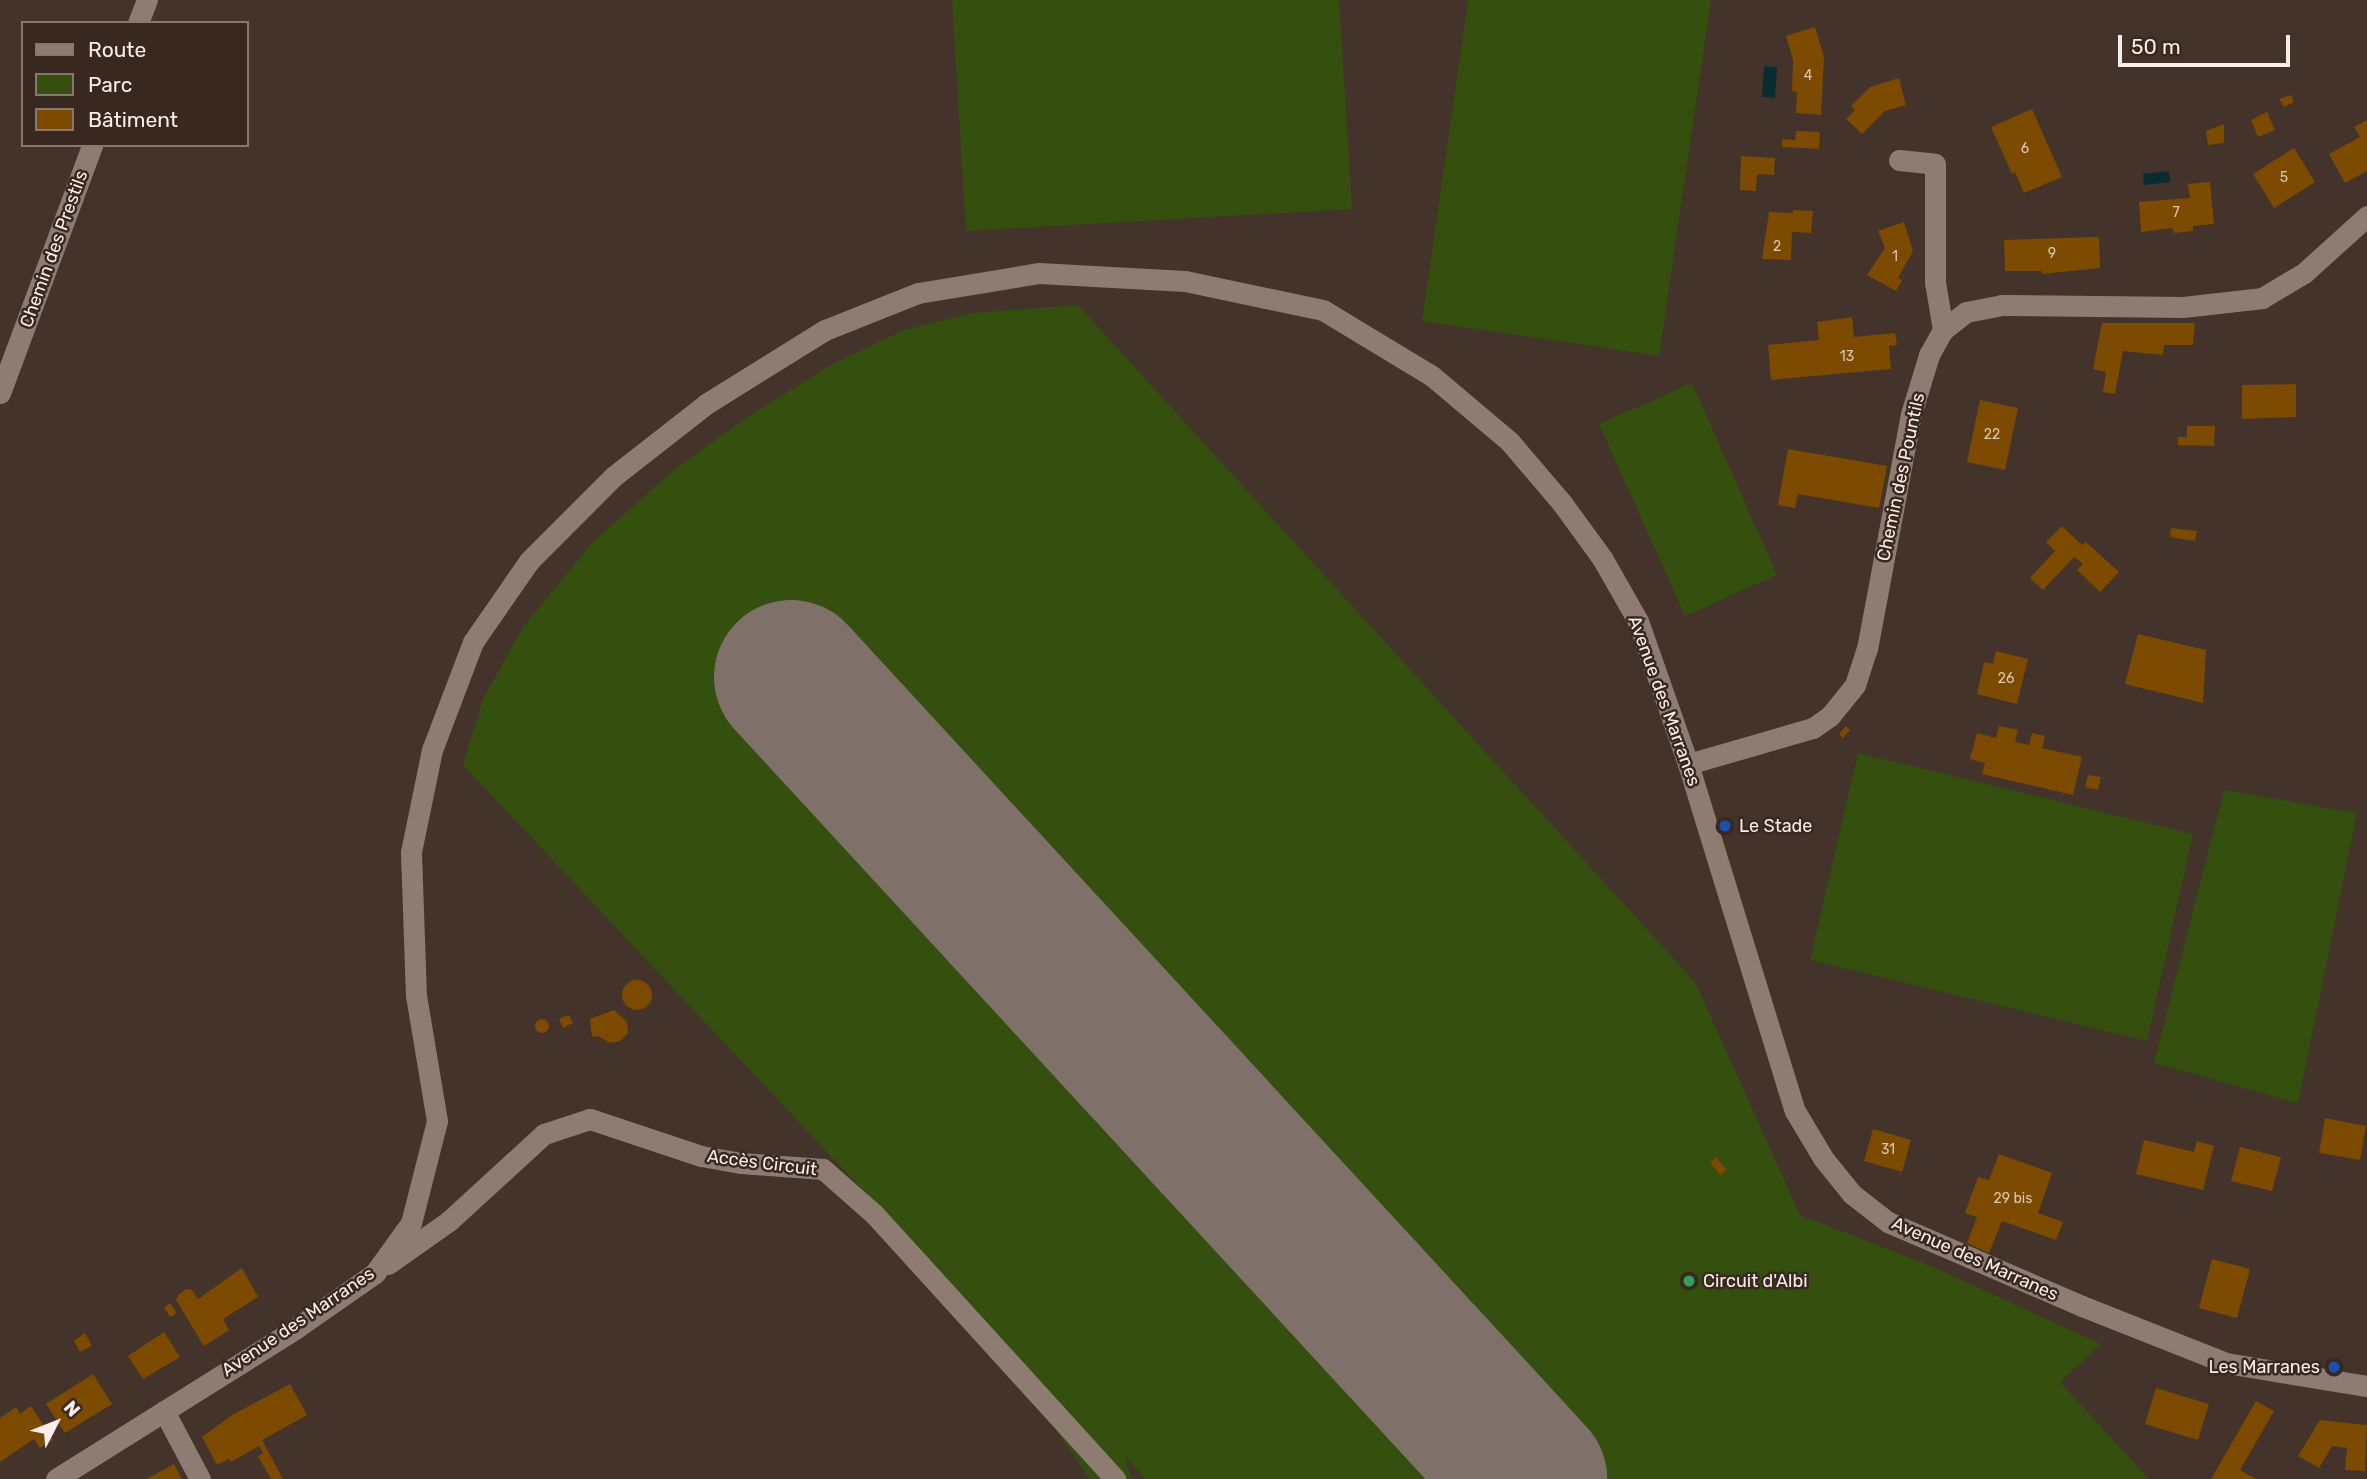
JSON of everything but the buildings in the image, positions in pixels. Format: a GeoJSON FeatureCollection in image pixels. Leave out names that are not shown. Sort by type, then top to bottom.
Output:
{"type":"FeatureCollection","features":[{"type":"Feature","properties":{"kind":"street"},"geometry":{"type":"LineString","coordinates":[[139,21],[146,0]]}},
{"type":"Feature","properties":{"kind":"street","name":"Chemin des Prestils"},"geometry":{"type":"LineString","coordinates":[[0,393],[91,147]]}},
{"type":"Feature","properties":{"kind":"street"},"geometry":{"type":"LineString","coordinates":[[1899,160],[1935,164],[1935,282],[1943,330]]}},
{"type":"Feature","properties":{"kind":"street","name":"Chemin des Pountils"},"geometry":{"type":"LineString","coordinates":[[1688,764],[1747,741],[1830,716],[1855,685],[1867,649],[1911,414],[1929,355],[1943,330],[1966,312],[2002,305],[2183,307],[2262,298],[2304,273],[2367,216]]}},
{"type":"Feature","properties":{"kind":"street","name":"Avenue des Marranes"},"geometry":{"type":"LineString","coordinates":[[56,1479],[295,1329],[375,1273],[411,1223],[437,1121],[416,996],[411,852],[432,750],[473,642],[529,561],[624,468],[706,404],[825,330],[918,293],[1039,273],[1185,281],[1324,310],[1432,376],[1510,442],[1562,503],[1602,558],[1638,621],[1688,764],[1795,1111],[1823,1158],[1852,1194],[1888,1222],[2082,1306],[2226,1363],[2367,1386]]}},
{"type":"Feature","properties":{"kind":"street","name":"Accès Circuit"},"geometry":{"type":"LineString","coordinates":[[375,1273],[449,1221],[544,1134],[590,1119],[701,1156],[741,1163],[823,1169],[875,1216],[1115,1479]]}},
{"type":"Feature","properties":{"kind":"street"},"geometry":{"type":"LineString","coordinates":[[164,1410],[200,1479]]}},
{"type":"Feature","properties":{"kind":"green space"},"geometry":{"type":"Polygon","coordinates":[[[952,0],[1339,0],[1352,209],[966,231],[952,0]]]}},
{"type":"Feature","properties":{"kind":"green space"},"geometry":{"type":"Polygon","coordinates":[[[1468,0],[1711,0],[1659,356],[1422,321],[1468,0]]]}},
{"type":"Feature","properties":{"kind":"green space"},"geometry":{"type":"Polygon","coordinates":[[[1078,305],[1695,982],[1800,1215],[1936,1268],[2101,1344],[2060,1382],[2149,1479],[1146,1479],[1125,1457],[1129,1473],[1134,1479],[1090,1479],[1030,1393],[889,1218],[463,765],[483,699],[523,627],[592,543],[676,468],[746,418],[831,365],[904,330],[973,313],[1078,305]],[[832,640],[752,712],[1341,1351],[1417,1278],[832,640]]]}},
{"type":"Feature","properties":{"kind":"green space"},"geometry":{"type":"Polygon","coordinates":[[[1692,383],[1777,575],[1685,616],[1599,424],[1692,383]]]}},
{"type":"Feature","properties":{"kind":"green space"},"geometry":{"type":"Polygon","coordinates":[[[1858,753],[2193,834],[2147,1041],[1810,960],[1858,753]]]}},
{"type":"Feature","properties":{"kind":"green space"},"geometry":{"type":"Polygon","coordinates":[[[2224,790],[2357,813],[2298,1103],[2154,1063],[2224,790]]]}},
{"type":"Feature","properties":{"kind":"water"},"geometry":{"type":"Polygon","coordinates":[[[1764,66],[1777,67],[1775,98],[1762,97],[1764,66]]]}},
{"type":"Feature","properties":{"kind":"water"},"geometry":{"type":"Polygon","coordinates":[[[2169,171],[2170,182],[2144,185],[2143,174],[2169,171]]]}},
{"type":"Feature","properties":{"kind":"runway"},"geometry":{"type":"LineString","coordinates":[[791,677],[1530,1479]]}},
{"type":"Feature","properties":{"kind":"place","name":"Le Stade"},"geometry":{"type":"Point","coordinates":[1725,826]}},
{"type":"Feature","properties":{"kind":"place","name":"Circuit d'Albi"},"geometry":{"type":"Point","coordinates":[1689,1281]}},
{"type":"Feature","properties":{"kind":"place","name":"Les Marranes"},"geometry":{"type":"Point","coordinates":[2334,1367]}}]}
